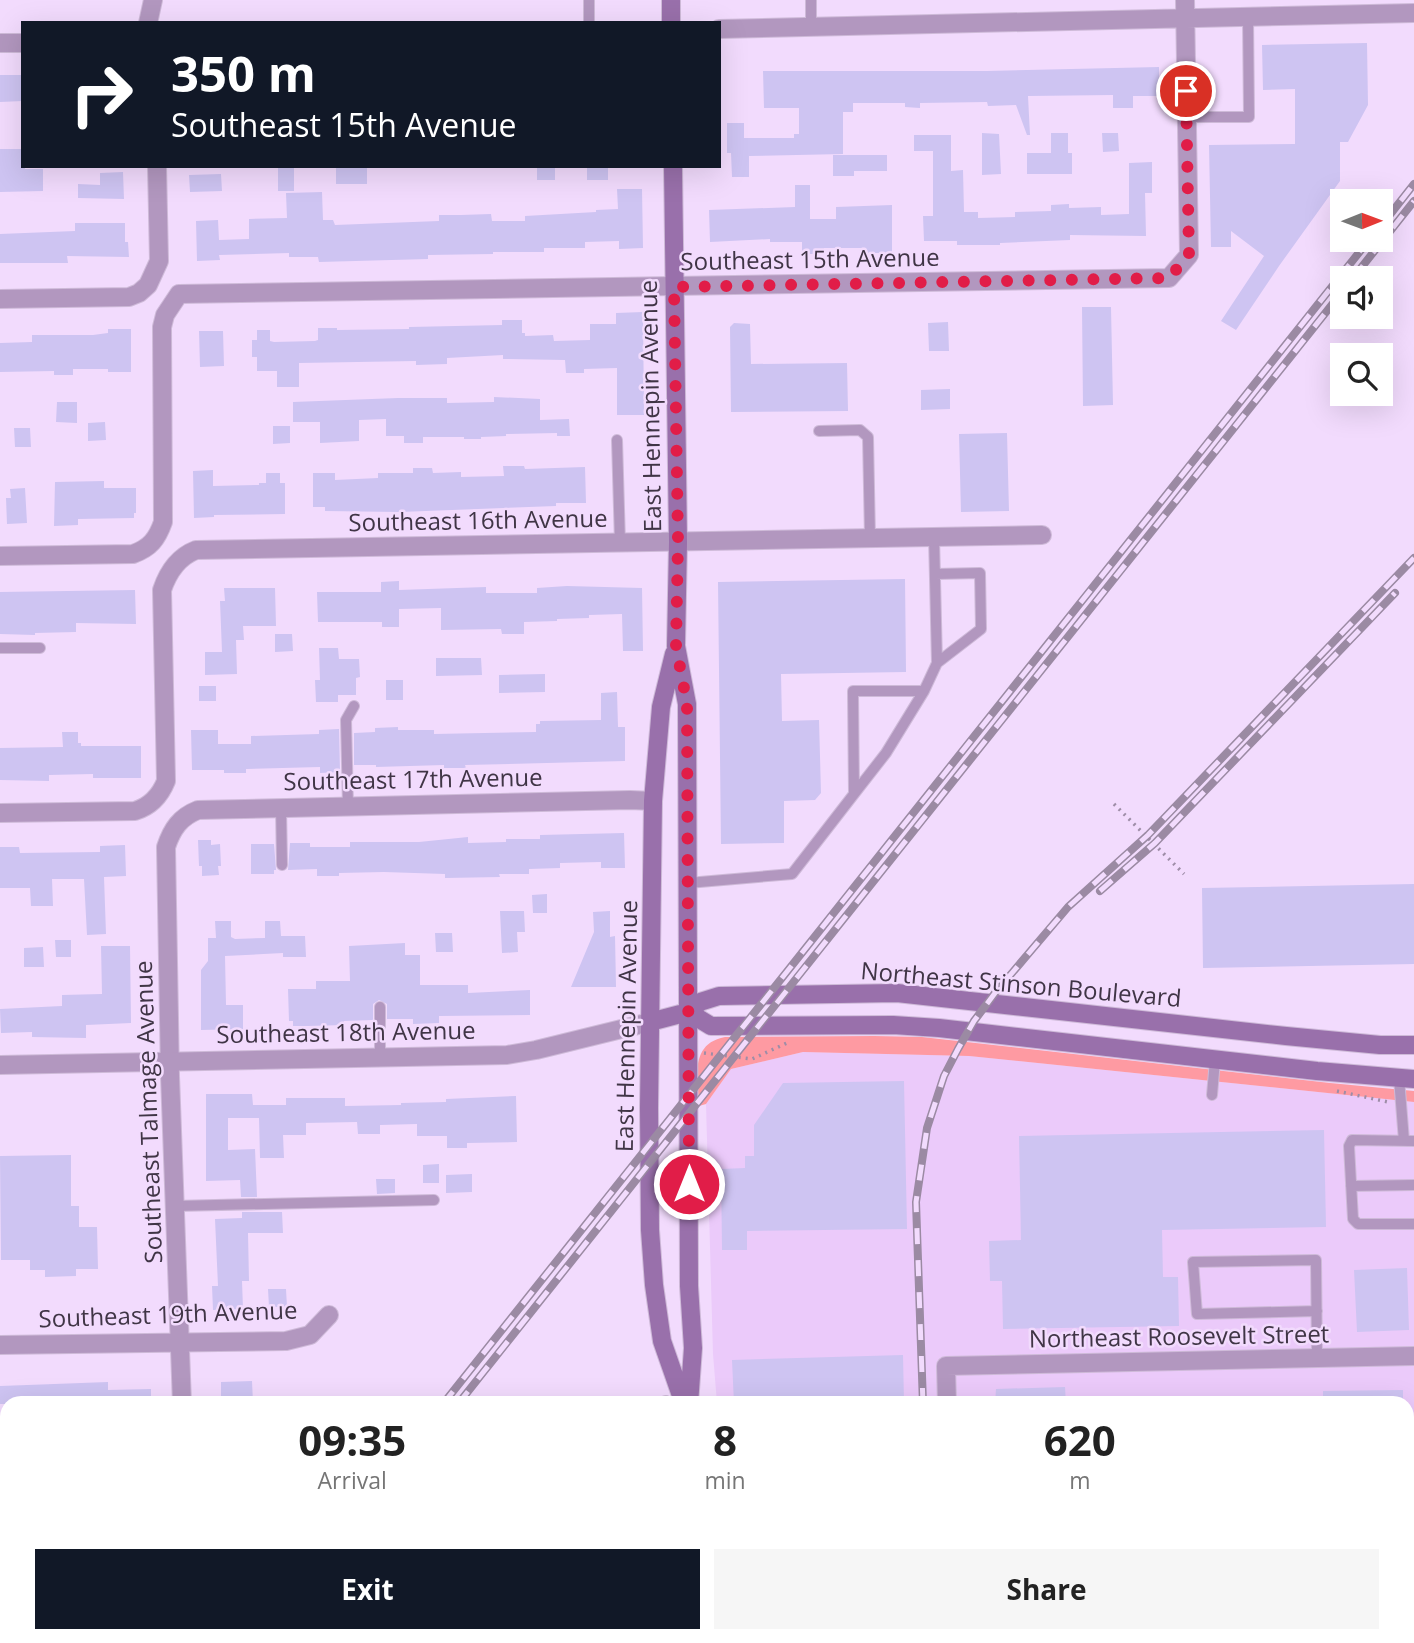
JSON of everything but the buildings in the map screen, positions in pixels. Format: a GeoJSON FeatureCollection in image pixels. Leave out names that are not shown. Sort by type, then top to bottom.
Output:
{"type":"FeatureCollection","features":[{"type":"Feature","properties":{"kind":"main road"},"geometry":{"type":"LineString","coordinates":[[671,0],[671,21]]}},
{"type":"Feature","properties":{"kind":"main road","name":"East Hennepin Avenue"},"geometry":{"type":"LineString","coordinates":[[673,168],[678,542],[676,646],[662,707],[653,801],[650,1230],[662,1341],[684,1396]]}},
{"type":"Feature","properties":{"kind":"main road","name":"East Hennepin Avenue"},"geometry":{"type":"LineString","coordinates":[[676,646],[687,704],[689,1286],[692,1348],[688,1396]]}},
{"type":"Feature","properties":{"kind":"main road","name":"Northeast Stinson Boulevard"},"geometry":{"type":"LineString","coordinates":[[1406,1078],[1215,1060],[939,1028],[893,1025],[710,1026],[688,1012],[700,1002],[719,996],[897,993],[1286,1036],[1380,1045],[1414,1045]]}},
{"type":"Feature","properties":{"kind":"main road","name":"Southeast 18th Avenue"},"geometry":{"type":"LineString","coordinates":[[650,1022],[688,1012]]}},
{"type":"Feature","properties":{"kind":"street"},"geometry":{"type":"LineString","coordinates":[[148,21],[153,0]]}},
{"type":"Feature","properties":{"kind":"street"},"geometry":{"type":"LineString","coordinates":[[1185,0],[1186,117]]}},
{"type":"Feature","properties":{"kind":"street"},"geometry":{"type":"LineString","coordinates":[[721,29],[1414,13]]}},
{"type":"Feature","properties":{"kind":"street"},"geometry":{"type":"LineString","coordinates":[[0,44],[21,43]]}},
{"type":"Feature","properties":{"kind":"street","name":"Southeast 15th Avenue"},"geometry":{"type":"LineString","coordinates":[[0,556],[133,554],[152,544],[163,522],[162,327],[164,314],[179,294],[1169,278],[1189,255],[1186,117]]}},
{"type":"Feature","properties":{"kind":"street"},"geometry":{"type":"LineString","coordinates":[[0,299],[129,297],[139,293],[148,285],[159,261],[157,168]]}},
{"type":"Feature","properties":{"kind":"street","name":"Southeast 16th Avenue"},"geometry":{"type":"LineString","coordinates":[[0,813],[135,811],[155,800],[166,781],[162,590],[173,568],[185,555],[196,550],[1042,535]]}},
{"type":"Feature","properties":{"kind":"street","name":"Southeast 17th Avenue"},"geometry":{"type":"LineString","coordinates":[[178,822],[198,810],[653,801]]}},
{"type":"Feature","properties":{"kind":"street","name":"Southeast Talmage Avenue"},"geometry":{"type":"LineString","coordinates":[[178,822],[170,834],[166,848],[170,1060],[182,1396]]}},
{"type":"Feature","properties":{"kind":"street","name":"Southeast 18th Avenue"},"geometry":{"type":"LineString","coordinates":[[0,1065],[507,1055],[650,1022]]}},
{"type":"Feature","properties":{"kind":"street","name":"Southeast 19th Avenue"},"geometry":{"type":"LineString","coordinates":[[0,1345],[286,1341],[310,1335],[329,1315]]}},
{"type":"Feature","properties":{"kind":"street","name":"Northeast Roosevelt Street"},"geometry":{"type":"LineString","coordinates":[[947,1396],[946,1366],[1414,1356]]}},
{"type":"Feature","properties":{"kind":"lane"},"geometry":{"type":"LineString","coordinates":[[589,0],[589,21]]}},
{"type":"Feature","properties":{"kind":"lane"},"geometry":{"type":"LineString","coordinates":[[811,0],[811,27]]}},
{"type":"Feature","properties":{"kind":"lane"},"geometry":{"type":"LineString","coordinates":[[1186,117],[1249,117],[1248,17]]}},
{"type":"Feature","properties":{"kind":"lane"},"geometry":{"type":"LineString","coordinates":[[819,431],[860,430],[868,437],[870,538]]}},
{"type":"Feature","properties":{"kind":"lane"},"geometry":{"type":"LineString","coordinates":[[617,440],[620,543]]}},
{"type":"Feature","properties":{"kind":"lane"},"geometry":{"type":"LineString","coordinates":[[934,537],[937,663]]}},
{"type":"Feature","properties":{"kind":"lane"},"geometry":{"type":"LineString","coordinates":[[688,883],[792,874],[886,753],[937,663],[981,629],[980,573],[934,574]]}},
{"type":"Feature","properties":{"kind":"lane"},"geometry":{"type":"LineString","coordinates":[[0,648],[40,648]]}},
{"type":"Feature","properties":{"kind":"lane"},"geometry":{"type":"LineString","coordinates":[[854,794],[853,691],[923,691]]}},
{"type":"Feature","properties":{"kind":"lane"},"geometry":{"type":"LineString","coordinates":[[348,806],[346,720],[354,706]]}},
{"type":"Feature","properties":{"kind":"lane"},"geometry":{"type":"LineString","coordinates":[[281,807],[282,865]]}},
{"type":"Feature","properties":{"kind":"lane"},"geometry":{"type":"LineString","coordinates":[[380,1007],[380,1057]]}},
{"type":"Feature","properties":{"kind":"lane"},"geometry":{"type":"LineString","coordinates":[[1212,1095],[1215,1060]]}},
{"type":"Feature","properties":{"kind":"lane"},"geometry":{"type":"LineString","coordinates":[[1406,1078],[1403,1104],[1409,1141],[1352,1140],[1349,1146],[1353,1219],[1357,1224],[1414,1224]]}},
{"type":"Feature","properties":{"kind":"lane"},"geometry":{"type":"LineString","coordinates":[[1352,1186],[1414,1185]]}},
{"type":"Feature","properties":{"kind":"lane"},"geometry":{"type":"LineString","coordinates":[[175,1206],[434,1200]]}},
{"type":"Feature","properties":{"kind":"lane"},"geometry":{"type":"LineString","coordinates":[[1317,1311],[1197,1314],[1193,1262],[1316,1260],[1317,1311],[1317,1358]]}},
{"type":"Feature","properties":{"kind":"path"},"geometry":{"type":"LineString","coordinates":[[1114,804],[1184,874]]}},
{"type":"Feature","properties":{"kind":"path"},"geometry":{"type":"LineString","coordinates":[[706,1053],[752,1059],[791,1041]]}},
{"type":"Feature","properties":{"kind":"path"},"geometry":{"type":"LineString","coordinates":[[1335,1091],[1403,1104]]}},
{"type":"Feature","properties":{"kind":"shaded area"},"geometry":{"type":"Polygon","coordinates":[[[725,1037],[922,1037],[1414,1091],[1414,1102],[969,1056],[803,1052],[731,1069],[706,1104],[699,1106],[698,1064],[706,1047],[714,1041],[725,1037]]]}},
{"type":"Feature","properties":{"kind":"shaded area"},"geometry":{"type":"Polygon","coordinates":[[[803,1052],[969,1056],[1414,1102],[1414,1396],[716,1396],[706,1104],[731,1069],[803,1052]]]}},
{"type":"Feature","properties":{"kind":"railway"},"geometry":{"type":"LineString","coordinates":[[1393,211],[1414,184]]}},
{"type":"Feature","properties":{"kind":"railway"},"geometry":{"type":"LineString","coordinates":[[1363,266],[1414,201]]}},
{"type":"Feature","properties":{"kind":"railway"},"geometry":{"type":"LineString","coordinates":[[449,1396],[1359,252]]}},
{"type":"Feature","properties":{"kind":"railway"},"geometry":{"type":"LineString","coordinates":[[464,1396],[1330,307]]}},
{"type":"Feature","properties":{"kind":"railway"},"geometry":{"type":"LineString","coordinates":[[923,1396],[916,1202],[927,1128],[944,1076],[974,1021],[1068,907],[1148,835],[1414,558]]}},
{"type":"Feature","properties":{"kind":"railway"},"geometry":{"type":"LineString","coordinates":[[1100,891],[1155,843],[1395,593]]}},
{"type":"Feature","properties":{"kind":"route"},"geometry":{"type":"LineString","coordinates":[[689,1184],[687,704],[676,646],[678,542],[674,287],[1169,278],[1189,255],[1186,91]]}}]}
